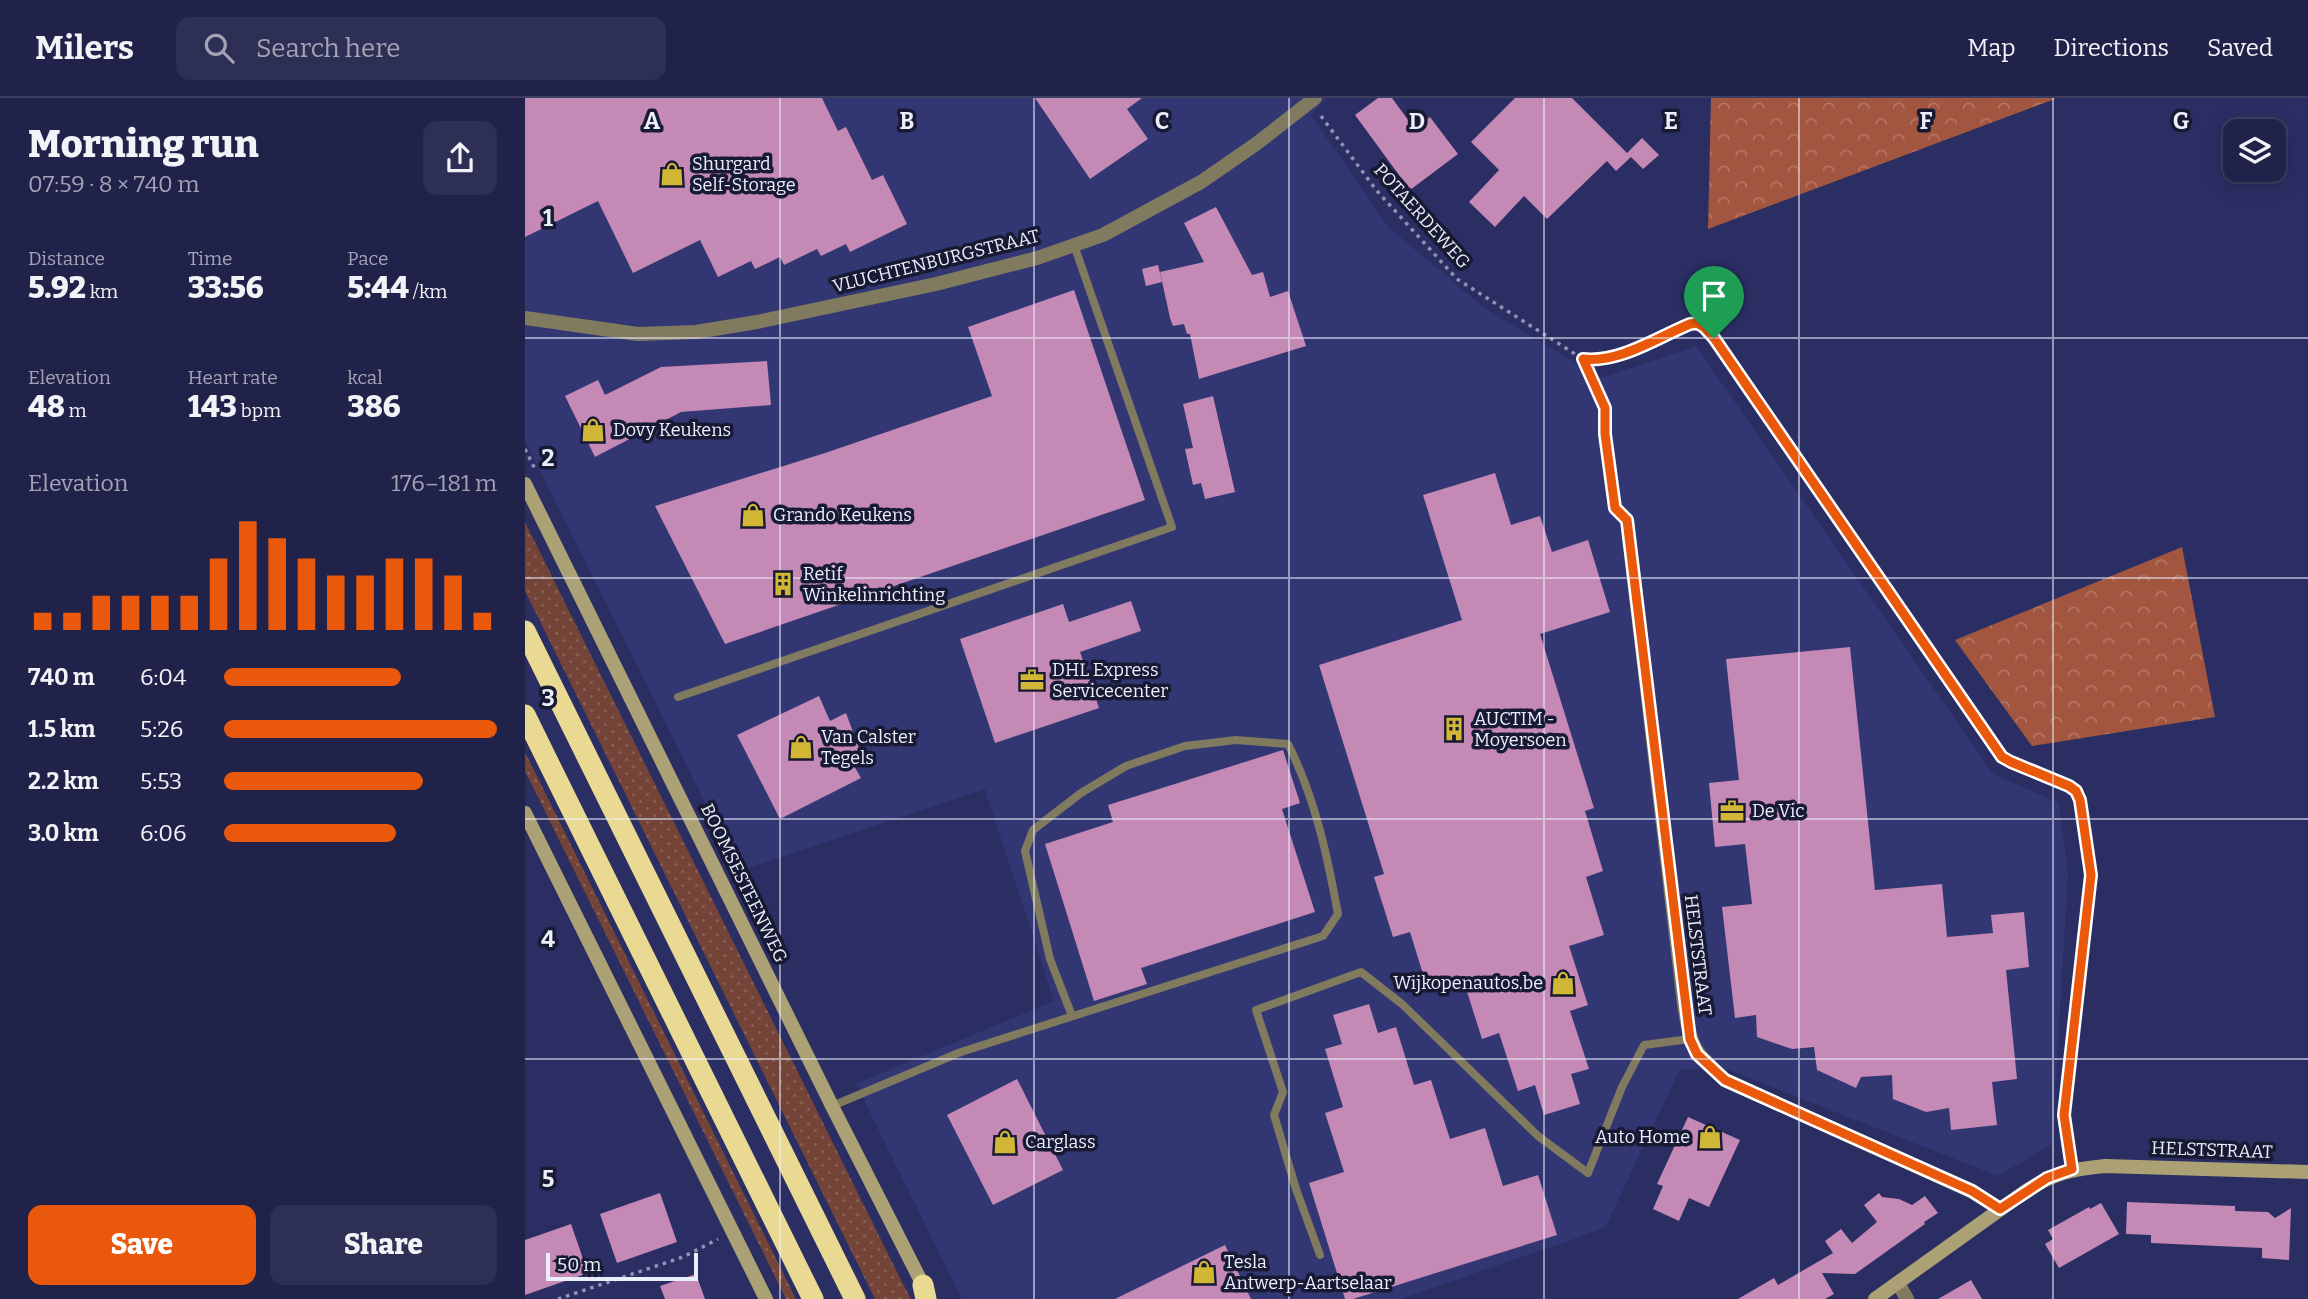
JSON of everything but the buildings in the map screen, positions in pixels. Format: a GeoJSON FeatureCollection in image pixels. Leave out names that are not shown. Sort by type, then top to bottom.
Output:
{"type":"FeatureCollection","features":[{"type":"Feature","properties":{"kind":"highway"},"geometry":{"type":"LineString","coordinates":[[525,631],[855,1299]]}},
{"type":"Feature","properties":{"kind":"highway"},"geometry":{"type":"LineString","coordinates":[[525,715],[813,1299]]}},
{"type":"Feature","properties":{"kind":"main road","name":"BOOMSESTEENWEG"},"geometry":{"type":"LineString","coordinates":[[525,484],[926,1294]]}},
{"type":"Feature","properties":{"kind":"main road"},"geometry":{"type":"LineString","coordinates":[[525,813],[766,1299]]}},
{"type":"Feature","properties":{"kind":"main road","name":"HELSTSTRAAT"},"geometry":{"type":"LineString","coordinates":[[1875,1299],[2000,1209],[2047,1178],[2072,1169],[2105,1166],[2308,1172]]}},
{"type":"Feature","properties":{"kind":"street","name":"VLUCHTENBURGSTRAAT"},"geometry":{"type":"LineString","coordinates":[[525,318],[638,334],[696,332],[757,322],[936,284],[1037,258],[1104,234],[1201,182],[1313,100]]}},
{"type":"Feature","properties":{"kind":"street","name":"HELSTSTRAAT"},"geometry":{"type":"LineString","coordinates":[[1627,520],[1690,1039],[1697,1054],[1725,1080],[1972,1191],[2000,1209]]}},
{"type":"Feature","properties":{"kind":"street"},"geometry":{"type":"LineString","coordinates":[[1898,1283],[1907,1299]]}},
{"type":"Feature","properties":{"kind":"lane"},"geometry":{"type":"LineString","coordinates":[[678,697],[1172,527],[1074,245]]}},
{"type":"Feature","properties":{"kind":"lane"},"geometry":{"type":"LineString","coordinates":[[832,1107],[961,1052],[1323,936],[1338,914],[1328,857],[1306,780],[1288,744],[1236,740],[1173,750],[1126,766],[1081,793],[1033,830],[1025,851],[1050,959],[1072,1016]]}},
{"type":"Feature","properties":{"kind":"lane"},"geometry":{"type":"LineString","coordinates":[[1320,1255],[1273,1115],[1283,1092],[1256,1010],[1361,972],[1402,1004],[1538,1136],[1588,1173],[1622,1087],[1644,1045],[1690,1039]]}},
{"type":"Feature","properties":{"kind":"path","name":"POTAERDEWEG"},"geometry":{"type":"LineString","coordinates":[[1313,100],[1377,191],[1457,279],[1583,359]]}},
{"type":"Feature","properties":{"kind":"path"},"geometry":{"type":"LineString","coordinates":[[1583,359],[1599,361],[1616,357],[1690,324],[1697,323],[1704,327],[1722,349],[2002,757],[2076,791],[2080,800],[2091,875],[2064,1115],[2072,1169]]}},
{"type":"Feature","properties":{"kind":"path"},"geometry":{"type":"LineString","coordinates":[[1583,359],[1605,408],[1605,434],[1615,508],[1627,520]]}},
{"type":"Feature","properties":{"kind":"path"},"geometry":{"type":"LineString","coordinates":[[558,1299],[683,1257],[732,1230]]}},
{"type":"Feature","properties":{"kind":"shaded area"},"geometry":{"type":"Polygon","coordinates":[[[525,98],[1326,98],[1311,115],[1388,227],[1487,310],[1601,378],[1696,346],[1993,774],[2059,803],[2068,874],[2052,1144],[1998,1176],[1729,1070],[1680,1069],[1605,1228],[1401,1299],[962,1299],[856,1084],[1054,1001],[985,789],[739,871],[525,440],[525,98]]]}},
{"type":"Feature","properties":{"kind":"shaded area"},"geometry":{"type":"Polygon","coordinates":[[[525,522],[911,1299],[875,1299],[525,591],[525,522]]]}},
{"type":"Feature","properties":{"kind":"shaded area"},"geometry":{"type":"Polygon","coordinates":[[[525,752],[796,1299],[786,1299],[525,771],[525,752]]]}},
{"type":"Feature","properties":{"kind":"green space"},"geometry":{"type":"Polygon","coordinates":[[[1711,98],[2054,98],[2055,99],[1708,229],[1711,98]]]}},
{"type":"Feature","properties":{"kind":"green space"},"geometry":{"type":"Polygon","coordinates":[[[2182,547],[2215,717],[2032,746],[1955,640],[2182,547]]]}},
{"type":"Feature","properties":{"kind":"place","name":"Shurgard Self-Storage"},"geometry":{"type":"Point","coordinates":[672,174]}},
{"type":"Feature","properties":{"kind":"place","name":"Dovy Keukens"},"geometry":{"type":"Point","coordinates":[593,430]}},
{"type":"Feature","properties":{"kind":"place","name":"Grando Keukens"},"geometry":{"type":"Point","coordinates":[753,515]}},
{"type":"Feature","properties":{"kind":"place","name":"Retif Winkelinrichting"},"geometry":{"type":"Point","coordinates":[783,584]}},
{"type":"Feature","properties":{"kind":"place","name":"DHL Express Servicecenter"},"geometry":{"type":"Point","coordinates":[1032,680]}},
{"type":"Feature","properties":{"kind":"place","name":"AUCTIM - Moyersoen"},"geometry":{"type":"Point","coordinates":[1454,729]}},
{"type":"Feature","properties":{"kind":"place","name":"Van Calster Tegels"},"geometry":{"type":"Point","coordinates":[801,747]}},
{"type":"Feature","properties":{"kind":"place","name":"De Vic"},"geometry":{"type":"Point","coordinates":[1732,811]}},
{"type":"Feature","properties":{"kind":"place","name":"Wijkopenautos.be"},"geometry":{"type":"Point","coordinates":[1563,983]}},
{"type":"Feature","properties":{"kind":"place","name":"Auto Home"},"geometry":{"type":"Point","coordinates":[1710,1137]}},
{"type":"Feature","properties":{"kind":"place","name":"Carglass"},"geometry":{"type":"Point","coordinates":[1005,1142]}},
{"type":"Feature","properties":{"kind":"place","name":"Tesla Antwerp-Aartselaar"},"geometry":{"type":"Point","coordinates":[1204,1272]}},
{"type":"Feature","properties":{"kind":"route"},"geometry":{"type":"LineString","coordinates":[[1697,323],[1704,327],[1714,338],[2002,757],[2069,786],[2076,791],[2080,800],[2091,875],[2064,1115],[2072,1169],[2047,1178],[2000,1209],[1972,1191],[1725,1080],[1697,1054],[1690,1039],[1627,520],[1615,508],[1605,434],[1605,408],[1583,359],[1599,361],[1616,357],[1690,324],[1697,323]]}}]}
